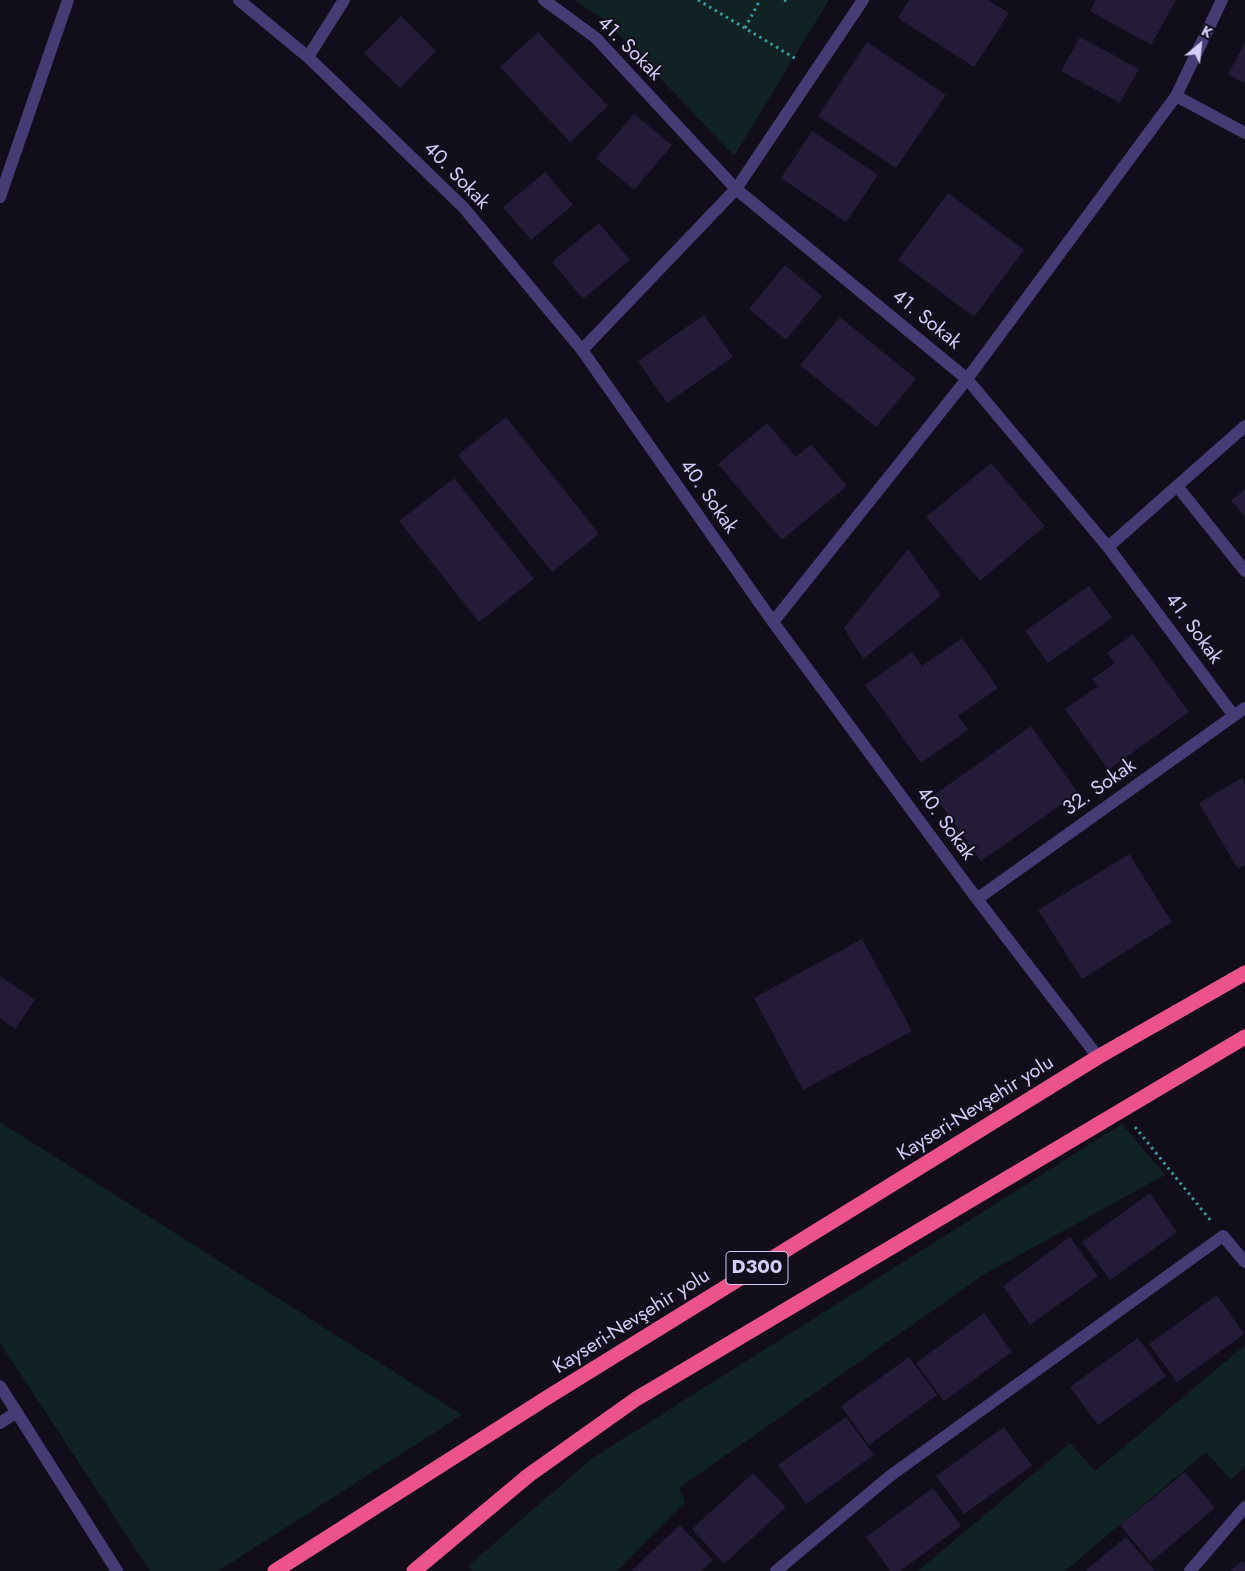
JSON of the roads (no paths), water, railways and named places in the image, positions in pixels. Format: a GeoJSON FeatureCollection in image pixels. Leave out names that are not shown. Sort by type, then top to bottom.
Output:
{"type":"FeatureCollection","features":[{"type":"Feature","properties":{"kind":"highway","name":"Kayseri-Nevşehir yolu"},"geometry":{"type":"LineString","coordinates":[[275,1571],[548,1398],[1098,1057],[1245,973]]}},
{"type":"Feature","properties":{"kind":"highway","name":"D300"},"geometry":{"type":"LineString","coordinates":[[414,1571],[529,1475],[636,1399],[1245,1037]]}},
{"type":"Feature","properties":{"kind":"street"},"geometry":{"type":"LineString","coordinates":[[0,197],[68,0]]}},
{"type":"Feature","properties":{"kind":"street","name":"40. Sokak"},"geometry":{"type":"LineString","coordinates":[[239,0],[308,57],[464,208],[582,350],[773,622],[977,899],[1098,1057]]}},
{"type":"Feature","properties":{"kind":"street"},"geometry":{"type":"LineString","coordinates":[[308,57],[344,0]]}},
{"type":"Feature","properties":{"kind":"street","name":"41. Sokak"},"geometry":{"type":"LineString","coordinates":[[544,0],[596,38],[736,189],[967,379],[1108,547],[1234,716]]}},
{"type":"Feature","properties":{"kind":"street"},"geometry":{"type":"LineString","coordinates":[[582,350],[736,189],[863,0]]}},
{"type":"Feature","properties":{"kind":"street"},"geometry":{"type":"LineString","coordinates":[[773,622],[967,379],[1176,96],[1222,0]]}},
{"type":"Feature","properties":{"kind":"street"},"geometry":{"type":"LineString","coordinates":[[1176,96],[1245,133]]}},
{"type":"Feature","properties":{"kind":"street"},"geometry":{"type":"LineString","coordinates":[[1108,547],[1245,426]]}},
{"type":"Feature","properties":{"kind":"street"},"geometry":{"type":"LineString","coordinates":[[1177,486],[1245,571]]}},
{"type":"Feature","properties":{"kind":"street","name":"32. Sokak"},"geometry":{"type":"LineString","coordinates":[[977,899],[1245,708]]}},
{"type":"Feature","properties":{"kind":"street"},"geometry":{"type":"LineString","coordinates":[[776,1571],[890,1476],[1223,1236],[1245,1262]]}},
{"type":"Feature","properties":{"kind":"street"},"geometry":{"type":"LineString","coordinates":[[0,1386],[117,1571]]}},
{"type":"Feature","properties":{"kind":"street"},"geometry":{"type":"LineString","coordinates":[[0,1423],[17,1412]]}},
{"type":"Feature","properties":{"kind":"street"},"geometry":{"type":"LineString","coordinates":[[1190,1571],[1245,1507]]}}]}
